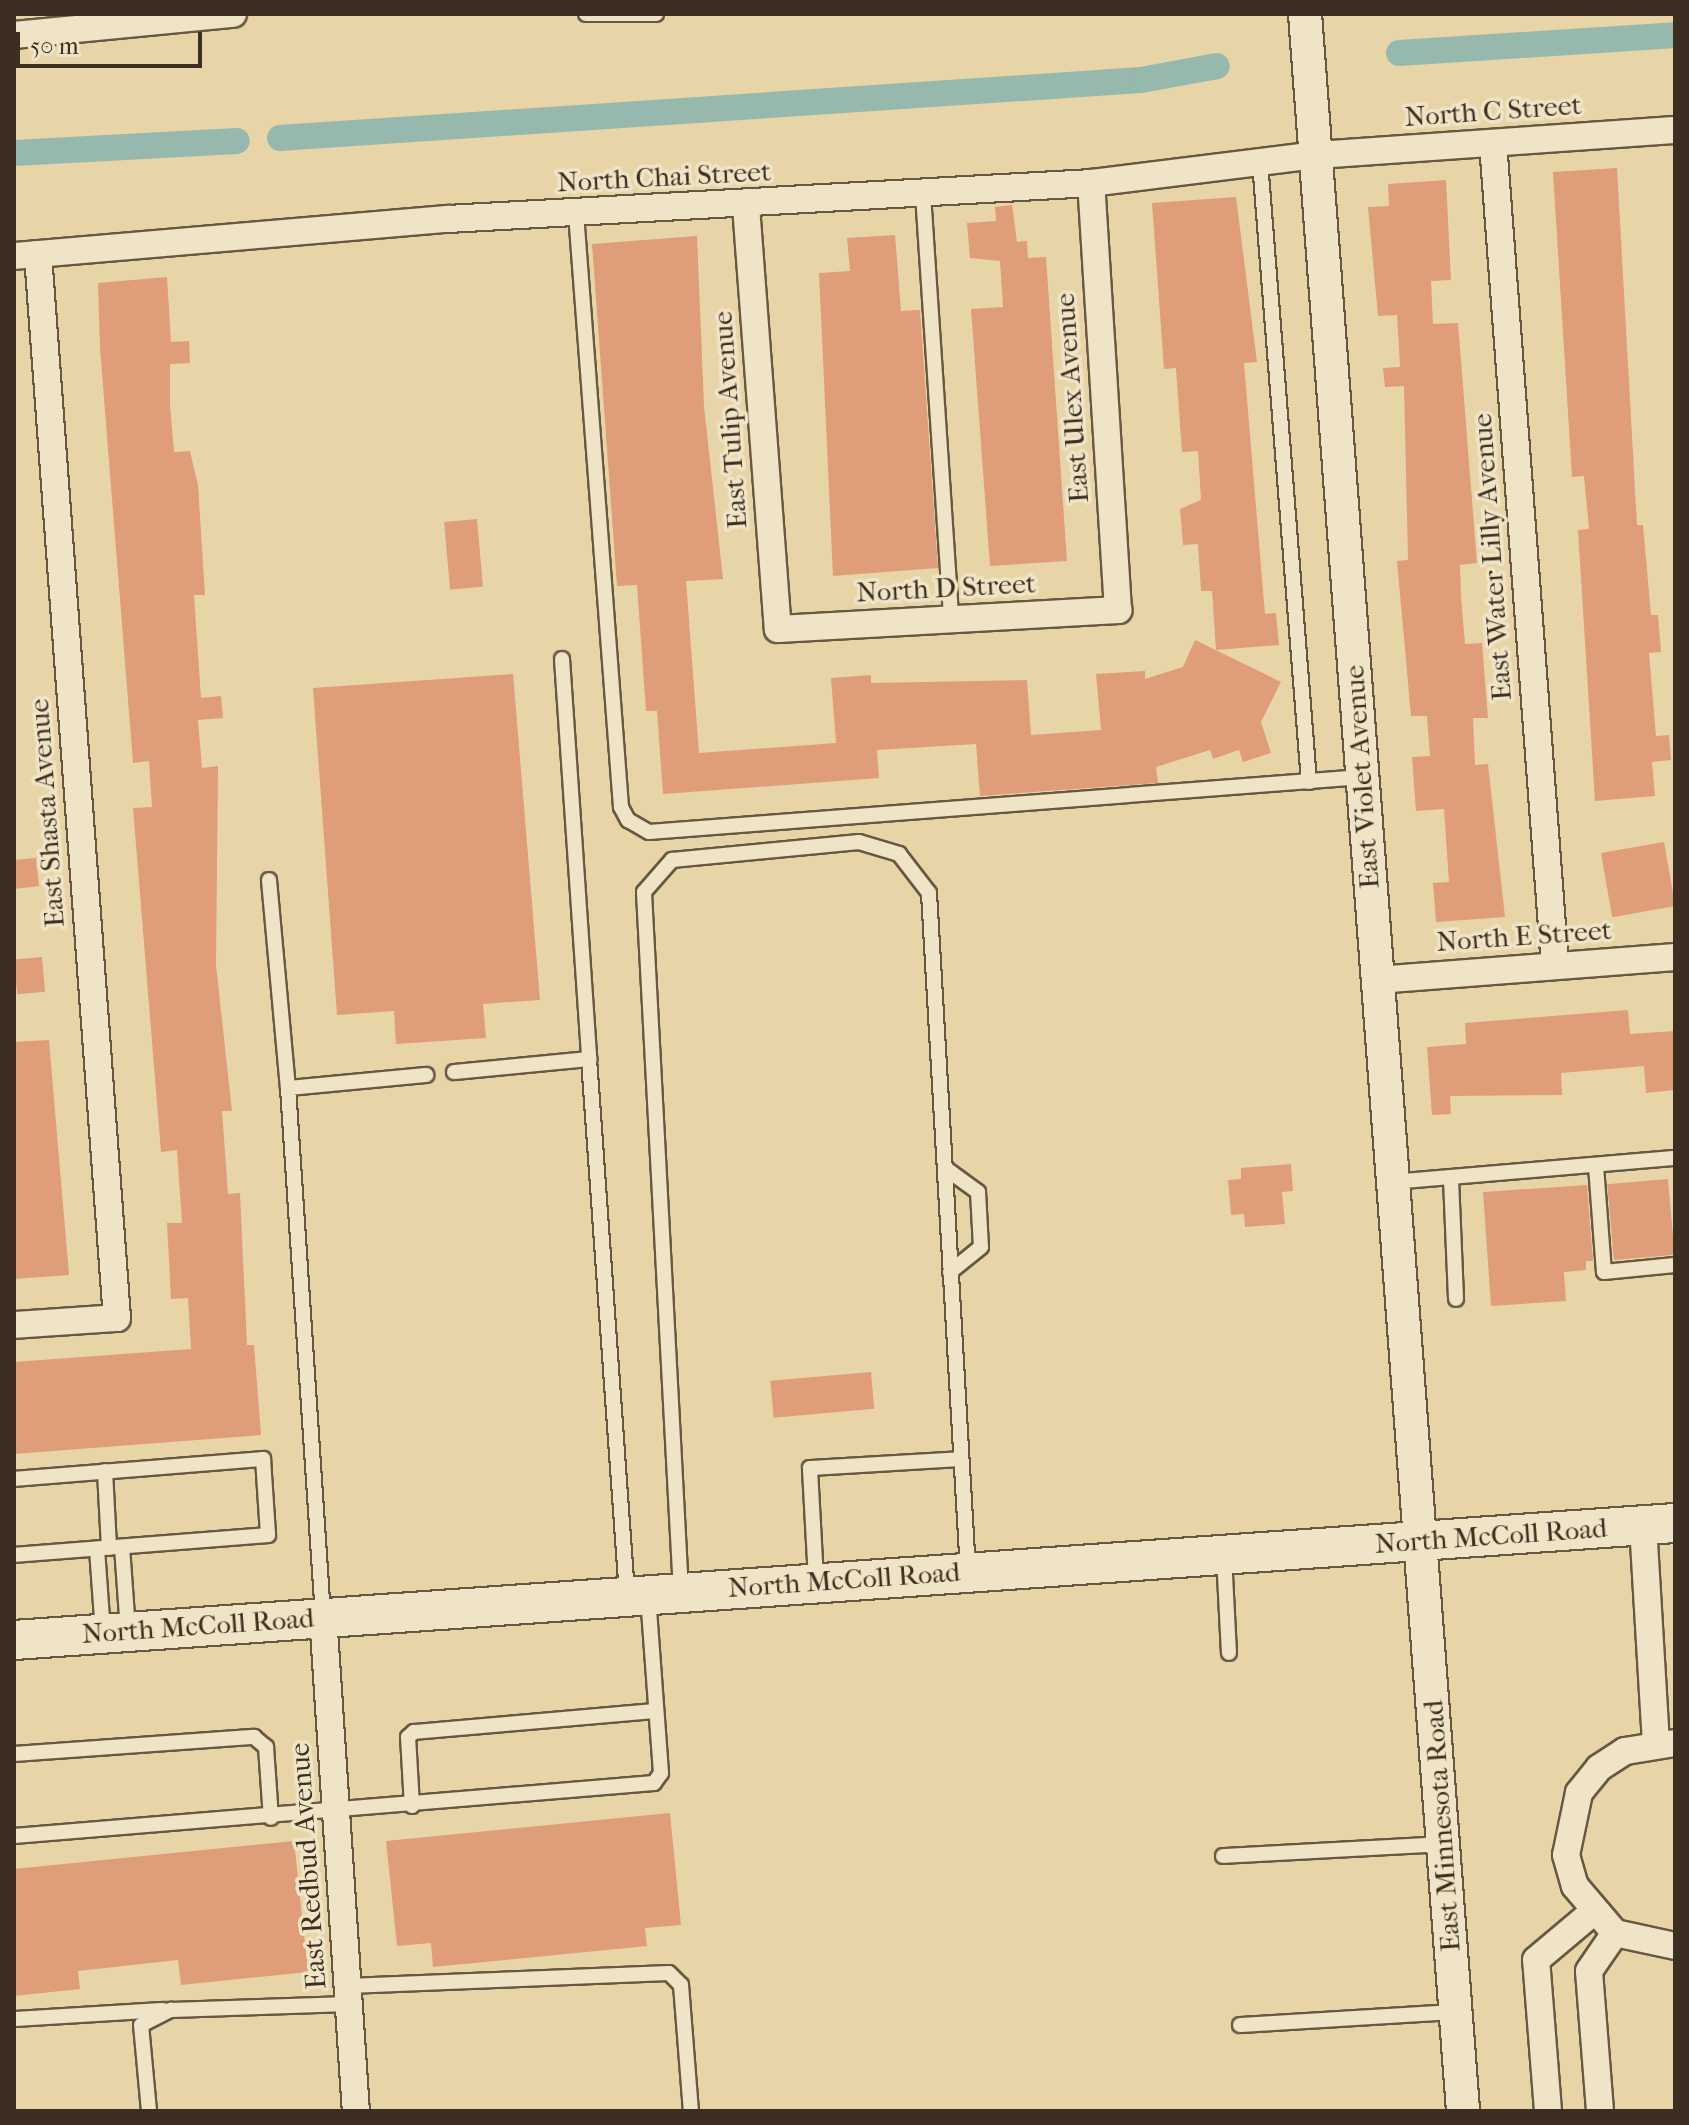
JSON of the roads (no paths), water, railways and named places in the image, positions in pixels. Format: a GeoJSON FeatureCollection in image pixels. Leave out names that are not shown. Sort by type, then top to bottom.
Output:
{"type":"FeatureCollection","features":[{"type":"Feature","properties":{"kind":"main road","name":"North McColl Road"},"geometry":{"type":"LineString","coordinates":[[14,1640],[1659,1524]]}},
{"type":"Feature","properties":{"kind":"street"},"geometry":{"type":"LineString","coordinates":[[14,35],[233,14]]}},
{"type":"Feature","properties":{"kind":"street","name":"East Violet Avenue"},"geometry":{"type":"LineString","coordinates":[[1305,14],[1421,1541]]}},
{"type":"Feature","properties":{"kind":"street","name":"North C Street"},"geometry":{"type":"LineString","coordinates":[[1316,155],[1675,130]]}},
{"type":"Feature","properties":{"kind":"street","name":"East Water Lilly Avenue"},"geometry":{"type":"LineString","coordinates":[[1493,143],[1555,966]]}},
{"type":"Feature","properties":{"kind":"street","name":"North Chai Street"},"geometry":{"type":"LineString","coordinates":[[26,255],[576,213],[746,206],[1091,183],[1316,155]]}},
{"type":"Feature","properties":{"kind":"street","name":"East Ulex Avenue"},"geometry":{"type":"LineString","coordinates":[[1091,183],[1118,610]]}},
{"type":"Feature","properties":{"kind":"street","name":"East Tulip Avenue"},"geometry":{"type":"LineString","coordinates":[[746,206],[778,629]]}},
{"type":"Feature","properties":{"kind":"street","name":"East Shasta Avenue"},"geometry":{"type":"LineString","coordinates":[[14,1325],[117,1318],[26,255]]}},
{"type":"Feature","properties":{"kind":"street","name":"North D Street"},"geometry":{"type":"LineString","coordinates":[[778,629],[1118,610]]}},
{"type":"Feature","properties":{"kind":"street","name":"North E Street"},"geometry":{"type":"LineString","coordinates":[[1377,980],[1675,957]]}},
{"type":"Feature","properties":{"kind":"street"},"geometry":{"type":"LineString","coordinates":[[1659,1524],[1666,1742],[1625,1751],[1579,1793],[1566,1855],[1592,1913],[1615,1933],[1675,1946]]}},
{"type":"Feature","properties":{"kind":"street","name":"East Minnesota Road"},"geometry":{"type":"LineString","coordinates":[[1421,1541],[1463,2111]]}},
{"type":"Feature","properties":{"kind":"street","name":"East Redbud Avenue"},"geometry":{"type":"LineString","coordinates":[[323,1616],[356,2111]]}},
{"type":"Feature","properties":{"kind":"street"},"geometry":{"type":"LineString","coordinates":[[1548,2111],[1536,1960],[1592,1913]]}},
{"type":"Feature","properties":{"kind":"street"},"geometry":{"type":"LineString","coordinates":[[1600,2111],[1589,1971],[1615,1933]]}},
{"type":"Feature","properties":{"kind":"lane"},"geometry":{"type":"LineString","coordinates":[[586,14],[656,14]]}},
{"type":"Feature","properties":{"kind":"lane"},"geometry":{"type":"LineString","coordinates":[[1260,162],[1309,782]]}},
{"type":"Feature","properties":{"kind":"lane"},"geometry":{"type":"LineString","coordinates":[[923,194],[951,620]]}},
{"type":"Feature","properties":{"kind":"lane"},"geometry":{"type":"LineString","coordinates":[[576,213],[621,807],[628,820],[649,832],[1362,777]]}},
{"type":"Feature","properties":{"kind":"lane"},"geometry":{"type":"LineString","coordinates":[[562,659],[589,1059],[652,1594]]}},
{"type":"Feature","properties":{"kind":"lane"},"geometry":{"type":"LineString","coordinates":[[14,1836],[336,1813],[654,1783],[661,1773],[652,1594],[644,892],[672,860],[859,842],[899,854],[929,893],[968,1572]]}},
{"type":"Feature","properties":{"kind":"lane"},"geometry":{"type":"LineString","coordinates":[[269,880],[288,1088],[323,1616]]}},
{"type":"Feature","properties":{"kind":"lane"},"geometry":{"type":"LineString","coordinates":[[454,1072],[589,1059]]}},
{"type":"Feature","properties":{"kind":"lane"},"geometry":{"type":"LineString","coordinates":[[288,1088],[426,1075]]}},
{"type":"Feature","properties":{"kind":"lane"},"geometry":{"type":"LineString","coordinates":[[1393,1182],[1675,1158]]}},
{"type":"Feature","properties":{"kind":"lane"},"geometry":{"type":"LineString","coordinates":[[1596,1166],[1604,1272],[1675,1265]]}},
{"type":"Feature","properties":{"kind":"lane"},"geometry":{"type":"LineString","coordinates":[[945,1168],[978,1192],[981,1247],[950,1272]]}},
{"type":"Feature","properties":{"kind":"lane"},"geometry":{"type":"LineString","coordinates":[[1451,1179],[1456,1299]]}},
{"type":"Feature","properties":{"kind":"lane"},"geometry":{"type":"LineString","coordinates":[[14,1479],[263,1459],[268,1535],[14,1555]]}},
{"type":"Feature","properties":{"kind":"lane"},"geometry":{"type":"LineString","coordinates":[[816,1582],[810,1468],[961,1459]]}},
{"type":"Feature","properties":{"kind":"lane"},"geometry":{"type":"LineString","coordinates":[[105,1471],[116,1632]]}},
{"type":"Feature","properties":{"kind":"lane"},"geometry":{"type":"LineString","coordinates":[[110,1548],[116,1632]]}},
{"type":"Feature","properties":{"kind":"lane"},"geometry":{"type":"LineString","coordinates":[[1224,1554],[1229,1653]]}},
{"type":"Feature","properties":{"kind":"lane"},"geometry":{"type":"LineString","coordinates":[[412,1806],[408,1737],[414,1732],[656,1711]]}},
{"type":"Feature","properties":{"kind":"lane"},"geometry":{"type":"LineString","coordinates":[[14,1754],[254,1737],[266,1747],[271,1818]]}},
{"type":"Feature","properties":{"kind":"lane"},"geometry":{"type":"LineString","coordinates":[[1223,1856],[1443,1844]]}},
{"type":"Feature","properties":{"kind":"lane"},"geometry":{"type":"LineString","coordinates":[[14,2019],[669,1973],[681,1985],[691,2111]]}},
{"type":"Feature","properties":{"kind":"lane"},"geometry":{"type":"LineString","coordinates":[[149,2111],[141,2025],[171,2010]]}},
{"type":"Feature","properties":{"kind":"lane"},"geometry":{"type":"LineString","coordinates":[[1240,2025],[1456,2012]]}},
{"type":"Feature","properties":{"kind":"waterway"},"geometry":{"type":"LineString","coordinates":[[1399,53],[1675,35]]}},
{"type":"Feature","properties":{"kind":"waterway"},"geometry":{"type":"LineString","coordinates":[[280,138],[1141,80],[1217,66]]}},
{"type":"Feature","properties":{"kind":"waterway"},"geometry":{"type":"LineString","coordinates":[[14,153],[237,141]]}}]}
